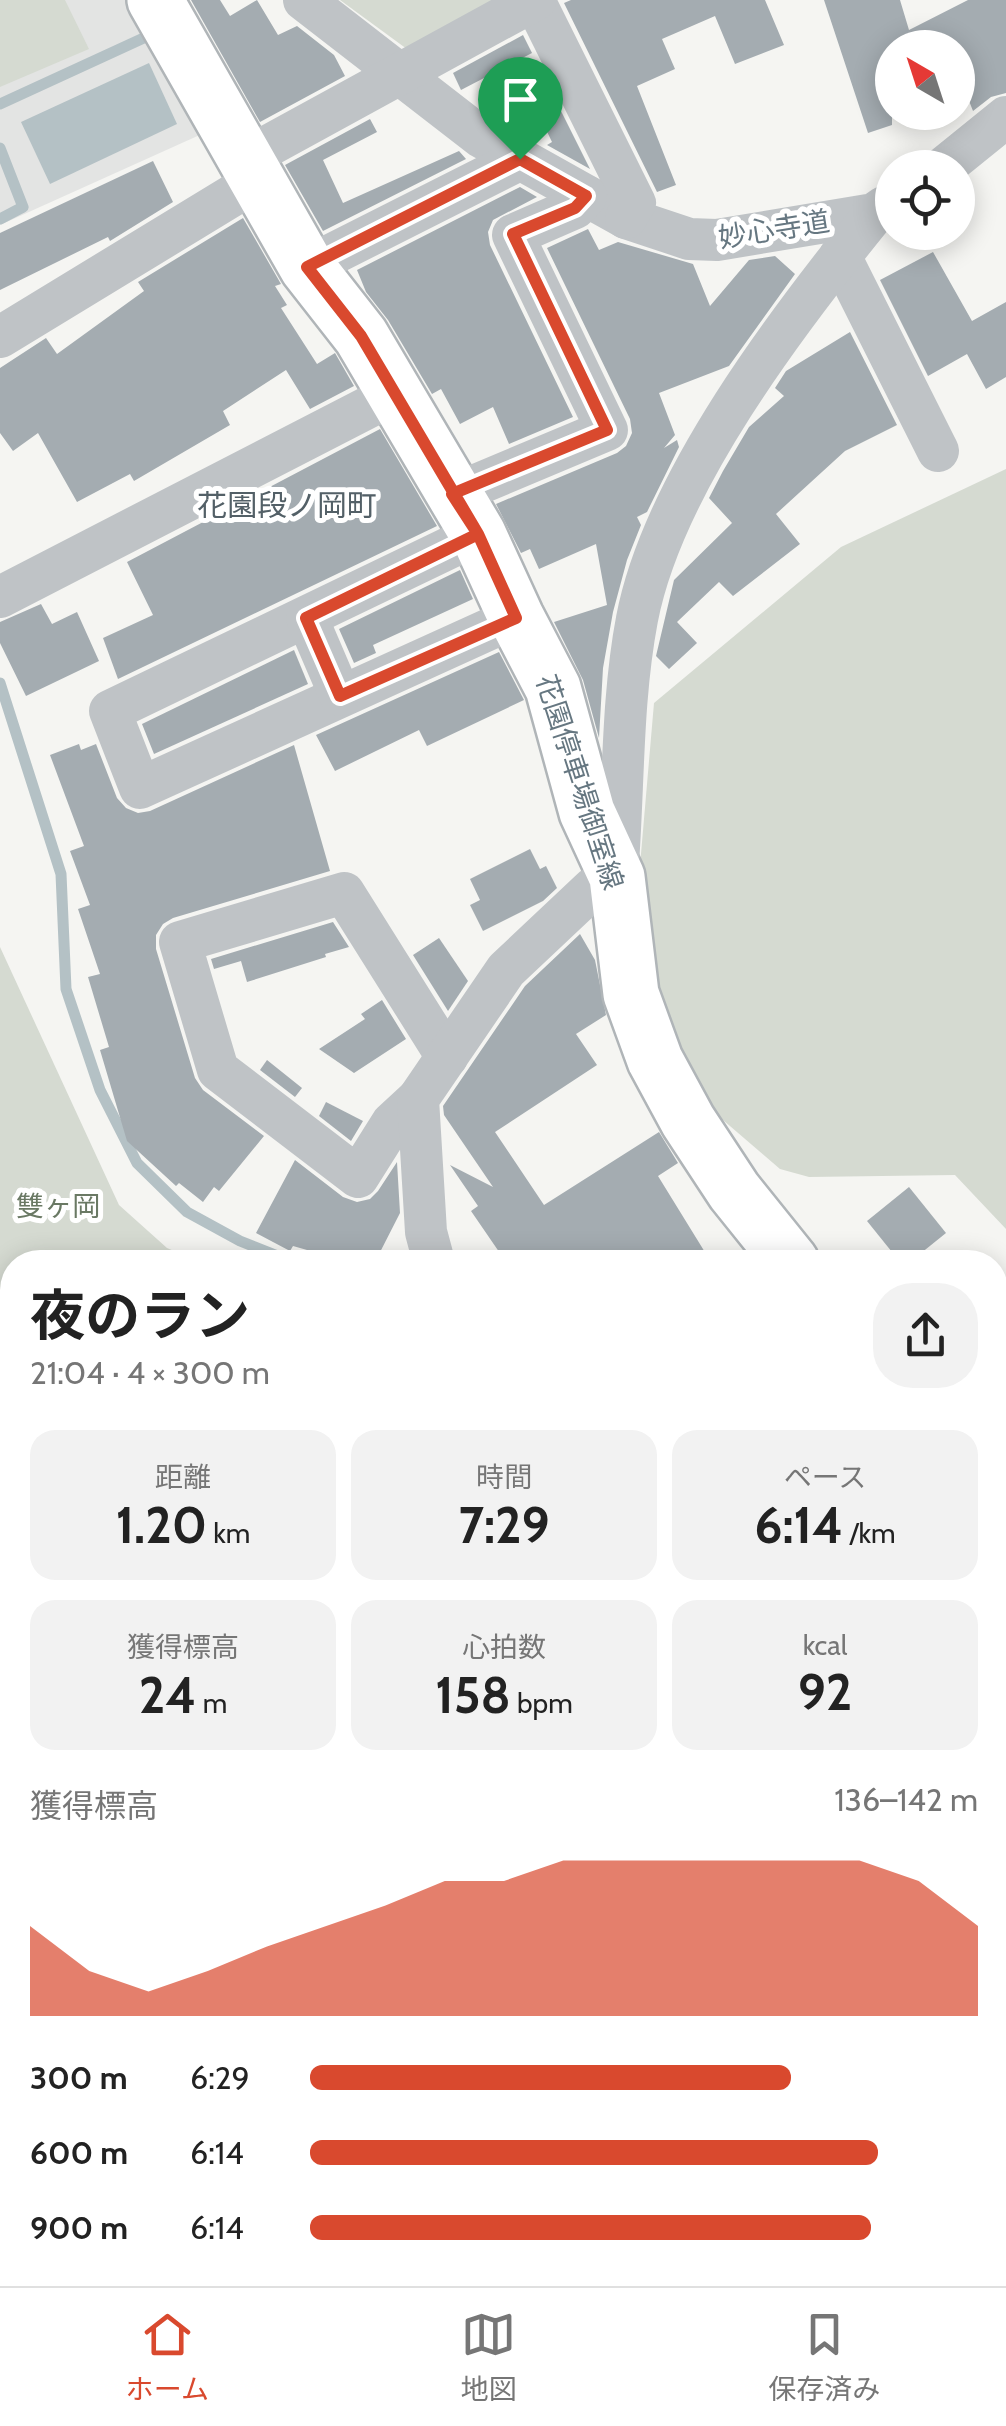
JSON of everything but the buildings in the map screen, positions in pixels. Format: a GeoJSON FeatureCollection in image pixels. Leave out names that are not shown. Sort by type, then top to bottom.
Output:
{"type":"FeatureCollection","features":[{"type":"Feature","properties":{"kind":"main road","name":"花園停車場御室線"},"geometry":{"type":"LineString","coordinates":[[154,0],[307,267],[361,336],[396,393],[465,514],[553,688],[587,812],[616,877],[631,994],[655,1060],[688,1122],[734,1191],[781,1250]]}},
{"type":"Feature","properties":{"kind":"street","name":"妙心寺道"},"geometry":{"type":"LineString","coordinates":[[304,0],[481,137],[626,218],[689,239],[717,240],[875,210]]}},
{"type":"Feature","properties":{"kind":"street"},"geometry":{"type":"LineString","coordinates":[[0,336],[252,169],[403,74],[534,0],[636,203],[626,218]]}},
{"type":"Feature","properties":{"kind":"street"},"geometry":{"type":"LineString","coordinates":[[965,150],[1006,117]]}},
{"type":"Feature","properties":{"kind":"street"},"geometry":{"type":"LineString","coordinates":[[307,267],[520,159]]}},
{"type":"Feature","properties":{"kind":"street"},"geometry":{"type":"LineString","coordinates":[[516,618],[140,788],[110,711],[306,618],[465,514],[607,430],[513,234],[575,208],[586,196]]}},
{"type":"Feature","properties":{"kind":"street"},"geometry":{"type":"LineString","coordinates":[[447,1057],[344,893],[180,942],[218,1070],[358,1177],[392,1123],[418,1098],[447,1057],[506,970],[592,889],[616,877],[638,618],[646,583],[668,524],[730,414],[784,331],[875,217]]}},
{"type":"Feature","properties":{"kind":"street"},"geometry":{"type":"LineString","coordinates":[[840,256],[938,451]]}},
{"type":"Feature","properties":{"kind":"street"},"geometry":{"type":"LineString","coordinates":[[0,597],[396,393]]}},
{"type":"Feature","properties":{"kind":"street"},"geometry":{"type":"LineString","coordinates":[[306,618],[340,696]]}},
{"type":"Feature","properties":{"kind":"street"},"geometry":{"type":"LineString","coordinates":[[418,1098],[426,1232],[431,1250]]}},
{"type":"Feature","properties":{"kind":"shaded area"},"geometry":{"type":"Polygon","coordinates":[[[0,0],[130,0],[213,129],[0,225],[0,0]]]}},
{"type":"Feature","properties":{"kind":"shaded area"},"geometry":{"type":"Polygon","coordinates":[[[149,63],[177,124],[50,184],[21,122],[149,63]]]}},
{"type":"Feature","properties":{"kind":"green space"},"geometry":{"type":"Polygon","coordinates":[[[0,0],[65,0],[89,49],[0,87],[0,0]]]}},
{"type":"Feature","properties":{"kind":"green space"},"geometry":{"type":"Polygon","coordinates":[[[340,0],[502,0],[411,52],[340,0]]]}},
{"type":"Feature","properties":{"kind":"green space"},"geometry":{"type":"Polygon","coordinates":[[[1006,469],[1006,1229],[955,1175],[809,1177],[780,1169],[695,1096],[662,1032],[639,877],[654,703],[841,547],[1006,469]]]}},
{"type":"Feature","properties":{"kind":"green space","name":"雙ヶ岡"},"geometry":{"type":"Polygon","coordinates":[[[0,947],[119,1205],[172,1250],[0,1250],[0,947]]]}},
{"type":"Feature","properties":{"kind":"waterway"},"geometry":{"type":"LineString","coordinates":[[0,104],[148,36]]}},
{"type":"Feature","properties":{"kind":"waterway"},"geometry":{"type":"LineString","coordinates":[[0,148],[23,207],[0,219]]}},
{"type":"Feature","properties":{"kind":"waterway"},"geometry":{"type":"LineString","coordinates":[[0,683],[61,874],[66,989],[100,1090],[137,1163],[187,1212],[263,1250]]}},
{"type":"Feature","properties":{"kind":"district","name":"花園段ノ岡町"},"geometry":{"type":"Point","coordinates":[287,506]}},
{"type":"Feature","properties":{"kind":"route"},"geometry":{"type":"LineString","coordinates":[[520,159],[307,267],[361,336],[452,494],[478,534],[306,618],[340,696],[516,618],[478,534],[452,494],[607,430],[513,234],[575,208],[586,196],[520,159]]}}]}
